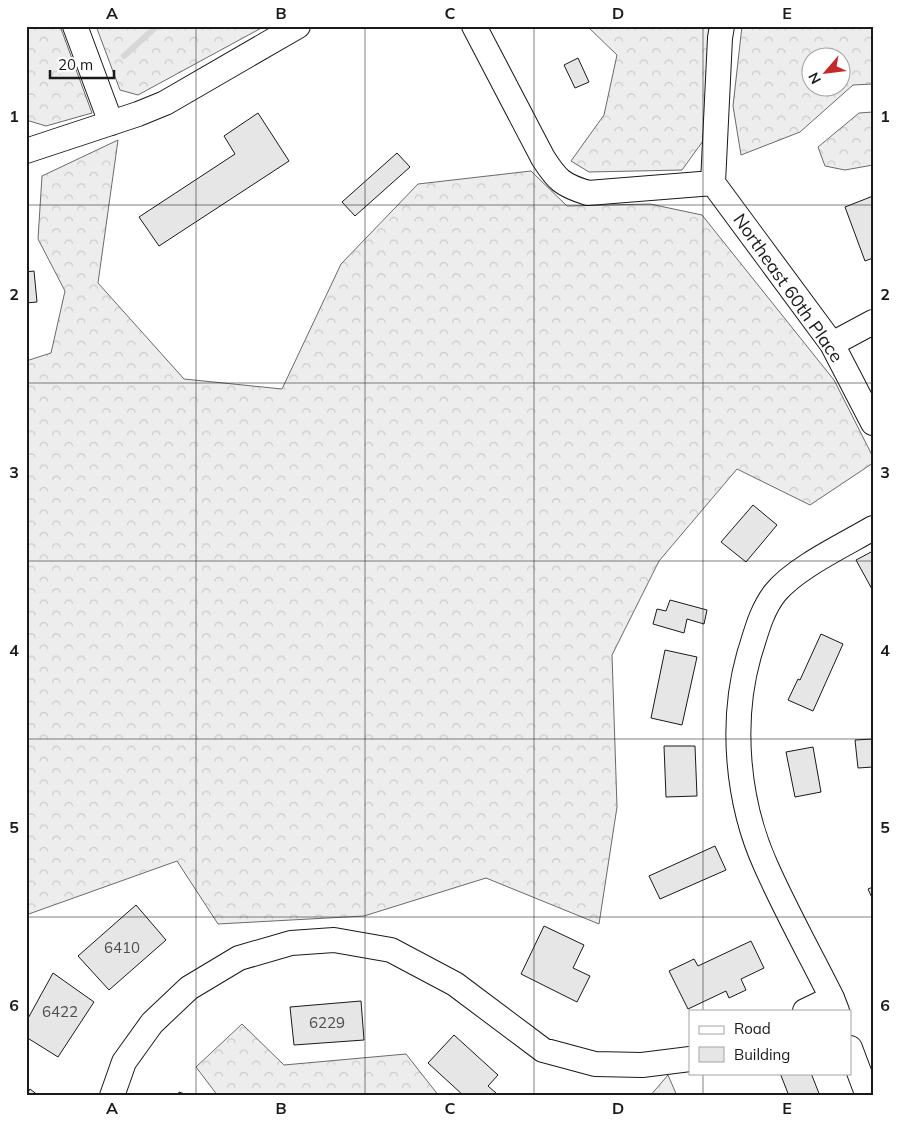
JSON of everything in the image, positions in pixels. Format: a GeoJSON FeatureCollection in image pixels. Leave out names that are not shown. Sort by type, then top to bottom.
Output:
{"type":"FeatureCollection","features":[{"type":"Feature","properties":{"kind":"street"},"geometry":{"type":"LineString","coordinates":[[75,26],[111,123]]}},
{"type":"Feature","properties":{"kind":"street"},"geometry":{"type":"LineString","coordinates":[[26,151],[138,114],[165,103],[298,26]]}},
{"type":"Feature","properties":{"kind":"street"},"geometry":{"type":"LineString","coordinates":[[474,26],[543,158],[555,177],[574,188],[588,193],[712,183],[722,26]]}},
{"type":"Feature","properties":{"kind":"street","name":"Northeast 60th Place"},"geometry":{"type":"LineString","coordinates":[[712,183],[832,344],[873,423]]}},
{"type":"Feature","properties":{"kind":"street"},"geometry":{"type":"LineString","coordinates":[[832,344],[873,322]]}},
{"type":"Feature","properties":{"kind":"street"},"geometry":{"type":"LineString","coordinates":[[809,1010],[834,1004],[765,865],[751,824],[740,772],[738,718],[742,679],[764,610],[776,592],[794,574],[873,528]]}},
{"type":"Feature","properties":{"kind":"street"},"geometry":{"type":"LineString","coordinates":[[112,1096],[124,1062],[152,1024],[189,988],[239,958],[291,942],[334,940],[391,950],[455,984],[543,1050],[594,1064],[642,1065],[689,1058]]}},
{"type":"Feature","properties":{"kind":"street"},"geometry":{"type":"LineString","coordinates":[[852,1053],[868,1096]]}},
{"type":"Feature","properties":{"kind":"green space"},"geometry":{"type":"Polygon","coordinates":[[[26,26],[60,26],[92,113],[46,126],[26,120],[26,26]]]}},
{"type":"Feature","properties":{"kind":"green space"},"geometry":{"type":"Polygon","coordinates":[[[96,26],[265,26],[138,95],[120,90],[96,26]]]}},
{"type":"Feature","properties":{"kind":"green space"},"geometry":{"type":"Polygon","coordinates":[[[587,26],[709,26],[703,141],[682,170],[589,172],[571,161],[604,115],[617,55],[587,26]]]}},
{"type":"Feature","properties":{"kind":"green space"},"geometry":{"type":"Polygon","coordinates":[[[742,26],[873,26],[873,84],[852,86],[852,48],[802,48],[802,98],[838,98],[800,132],[741,155],[733,106],[742,26]]]}},
{"type":"Feature","properties":{"kind":"green space"},"geometry":{"type":"Polygon","coordinates":[[[873,112],[873,165],[845,170],[825,166],[818,147],[859,113],[873,112]]]}},
{"type":"Feature","properties":{"kind":"green space"},"geometry":{"type":"Polygon","coordinates":[[[118,140],[98,283],[184,379],[282,389],[341,264],[418,184],[531,171],[567,206],[650,204],[702,215],[834,380],[873,457],[873,463],[810,505],[737,469],[659,561],[612,655],[617,807],[599,924],[486,878],[364,916],[218,924],[177,861],[26,915],[26,361],[51,353],[65,291],[38,239],[42,176],[118,140]]]}},
{"type":"Feature","properties":{"kind":"green space"},"geometry":{"type":"Polygon","coordinates":[[[242,1024],[284,1065],[406,1054],[439,1096],[218,1096],[196,1067],[242,1024]]]}},
{"type":"Feature","properties":{"kind":"green space"},"geometry":{"type":"Polygon","coordinates":[[[668,1075],[677,1096],[650,1096],[668,1075]]]}},
{"type":"Feature","properties":{"kind":"building"},"geometry":{"type":"Polygon","coordinates":[[[578,58],[589,82],[575,88],[564,65],[578,58]]]}},
{"type":"Feature","properties":{"kind":"building"},"geometry":{"type":"Polygon","coordinates":[[[258,113],[289,161],[159,246],[139,217],[235,154],[224,136],[258,113]]]}},
{"type":"Feature","properties":{"kind":"building"},"geometry":{"type":"Polygon","coordinates":[[[397,153],[410,167],[355,216],[342,202],[397,153]]]}},
{"type":"Feature","properties":{"kind":"building"},"geometry":{"type":"Polygon","coordinates":[[[873,196],[873,258],[865,261],[845,207],[873,196]]]}},
{"type":"Feature","properties":{"kind":"building"},"geometry":{"type":"Polygon","coordinates":[[[34,271],[37,302],[26,303],[26,272],[34,271]]]}},
{"type":"Feature","properties":{"kind":"building"},"geometry":{"type":"Polygon","coordinates":[[[753,505],[777,525],[746,562],[721,542],[753,505]]]}},
{"type":"Feature","properties":{"kind":"building"},"geometry":{"type":"Polygon","coordinates":[[[873,551],[873,591],[856,560],[873,551]]]}},
{"type":"Feature","properties":{"kind":"building"},"geometry":{"type":"Polygon","coordinates":[[[670,600],[707,610],[704,624],[687,619],[684,633],[653,624],[657,609],[666,611],[670,600]]]}},
{"type":"Feature","properties":{"kind":"building"},"geometry":{"type":"Polygon","coordinates":[[[821,634],[843,644],[813,711],[788,700],[798,679],[800,680],[821,634]]]}},
{"type":"Feature","properties":{"kind":"building"},"geometry":{"type":"Polygon","coordinates":[[[665,650],[697,657],[682,725],[651,718],[665,650]]]}},
{"type":"Feature","properties":{"kind":"building"},"geometry":{"type":"Polygon","coordinates":[[[873,739],[873,767],[858,768],[855,740],[873,739]]]}},
{"type":"Feature","properties":{"kind":"building"},"geometry":{"type":"Polygon","coordinates":[[[664,746],[695,746],[697,796],[666,797],[664,746]]]}},
{"type":"Feature","properties":{"kind":"building"},"geometry":{"type":"Polygon","coordinates":[[[813,747],[821,792],[795,797],[786,752],[813,747]]]}},
{"type":"Feature","properties":{"kind":"building"},"geometry":{"type":"Polygon","coordinates":[[[715,846],[726,870],[660,899],[649,876],[715,846]]]}},
{"type":"Feature","properties":{"kind":"building"},"geometry":{"type":"Polygon","coordinates":[[[873,887],[873,900],[868,889],[873,887]]]}},
{"type":"Feature","properties":{"kind":"building"},"geometry":{"type":"Polygon","coordinates":[[[136,905],[166,940],[109,990],[78,956],[136,905]]]}},
{"type":"Feature","properties":{"kind":"building"},"geometry":{"type":"Polygon","coordinates":[[[544,926],[584,945],[573,968],[590,976],[577,1002],[521,974],[544,926]]]}},
{"type":"Feature","properties":{"kind":"building"},"geometry":{"type":"Polygon","coordinates":[[[751,941],[764,968],[741,979],[746,990],[729,998],[726,991],[688,1009],[669,971],[694,959],[698,966],[751,941]]]}},
{"type":"Feature","properties":{"kind":"building"},"geometry":{"type":"Polygon","coordinates":[[[53,973],[94,1002],[58,1057],[26,1037],[26,1022],[53,973]]]}},
{"type":"Feature","properties":{"kind":"building"},"geometry":{"type":"Polygon","coordinates":[[[361,1001],[364,1040],[294,1045],[290,1007],[361,1001]]]}},
{"type":"Feature","properties":{"kind":"building"},"geometry":{"type":"Polygon","coordinates":[[[454,1035],[498,1075],[488,1086],[496,1093],[493,1096],[464,1096],[428,1063],[454,1035]]]}},
{"type":"Feature","properties":{"kind":"building"},"geometry":{"type":"Polygon","coordinates":[[[780,1074],[811,1074],[820,1096],[789,1096],[780,1074]]]}},
{"type":"Feature","properties":{"kind":"building"},"geometry":{"type":"Polygon","coordinates":[[[30,1089],[39,1096],[26,1096],[30,1089]]]}},
{"type":"Feature","properties":{"kind":"building"},"geometry":{"type":"Polygon","coordinates":[[[179,1092],[190,1096],[178,1096],[179,1092]]]}},
{"type":"Feature","properties":{"kind":"waterway"},"geometry":{"type":"LineString","coordinates":[[124,56],[157,26]]}}]}
